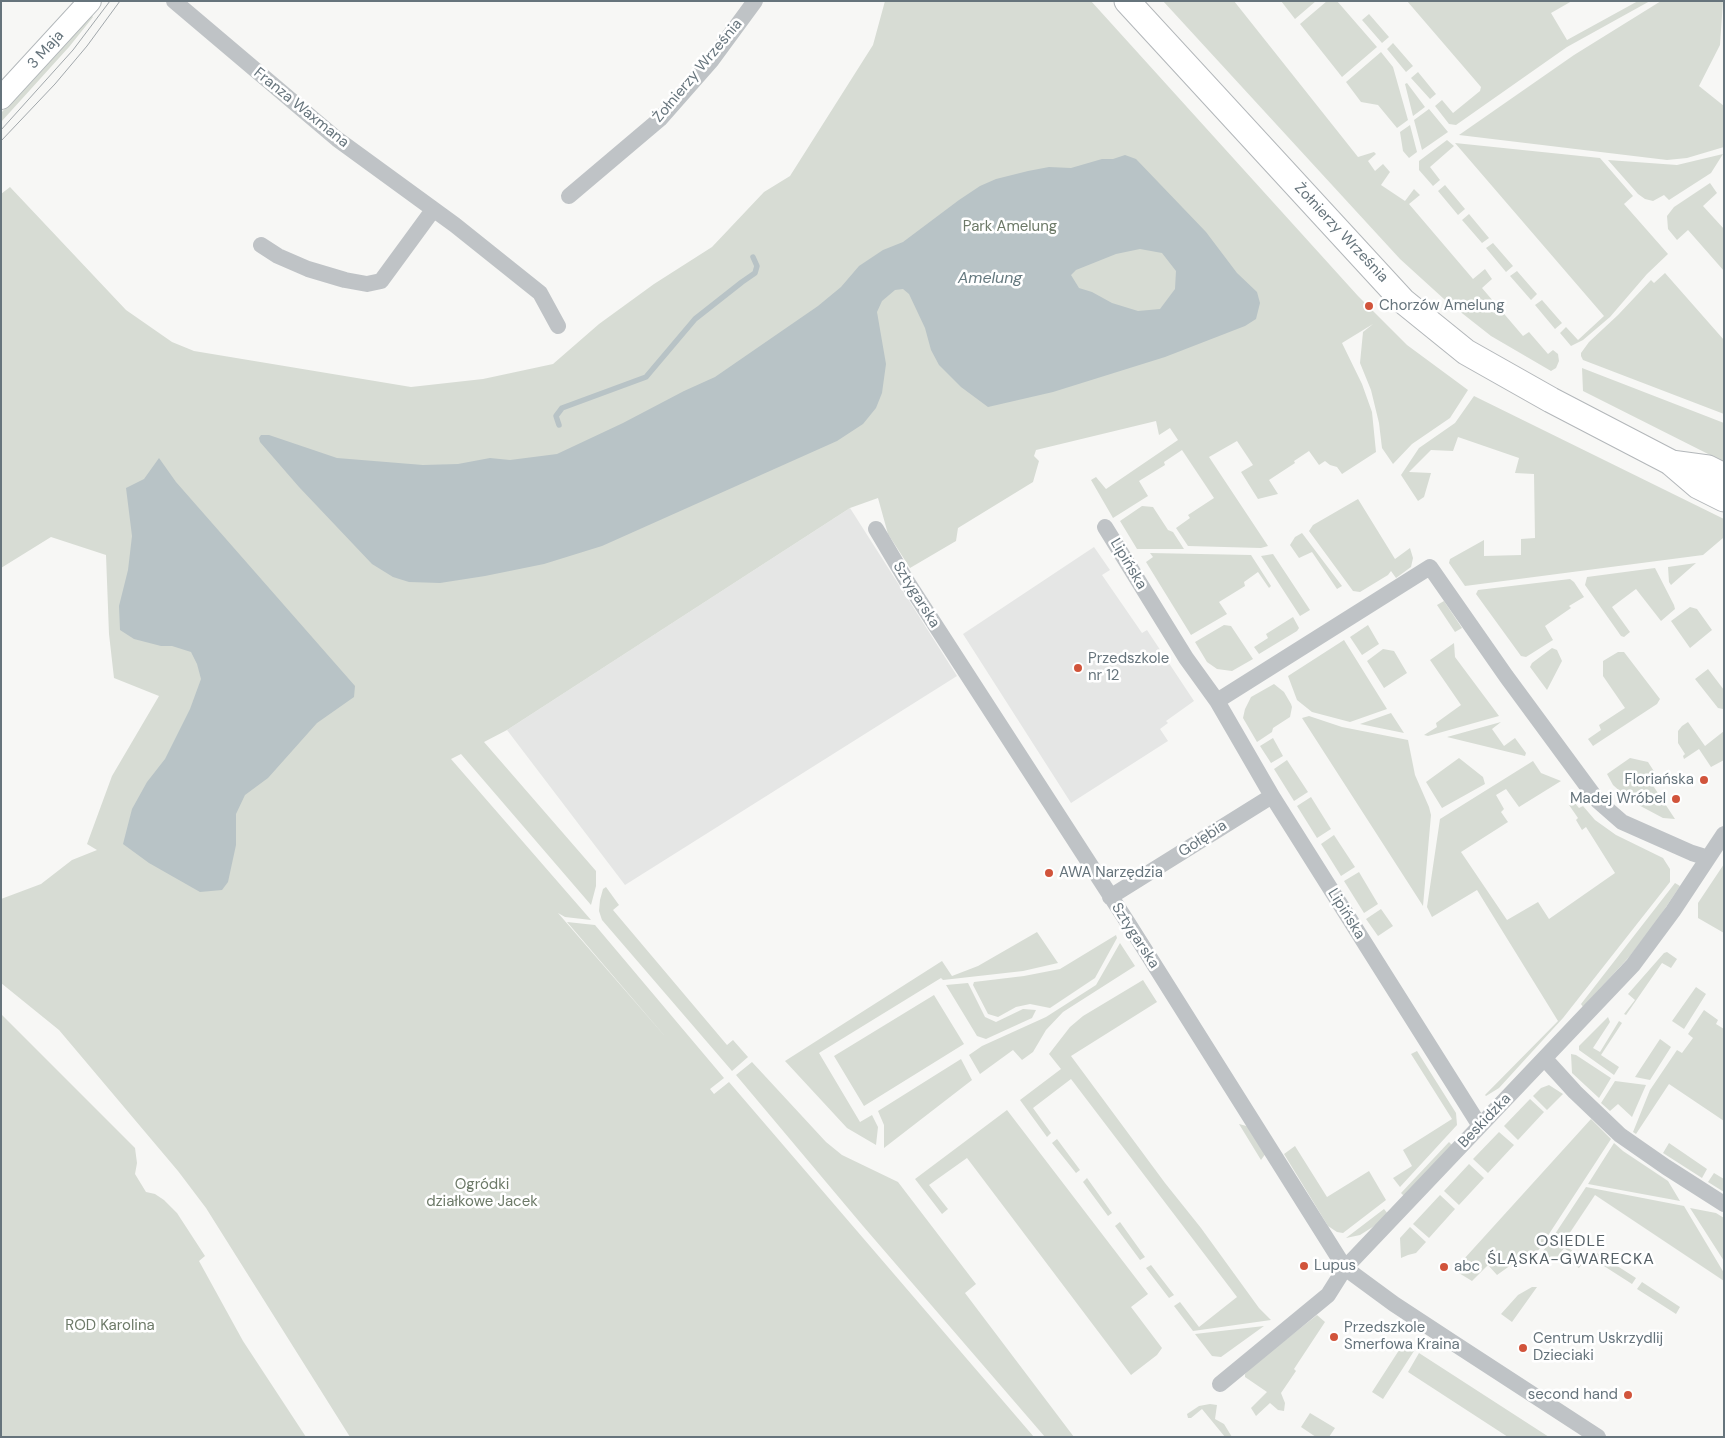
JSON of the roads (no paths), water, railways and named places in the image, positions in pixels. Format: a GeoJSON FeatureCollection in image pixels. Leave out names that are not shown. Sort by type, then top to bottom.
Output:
{"type":"FeatureCollection","features":[{"type":"Feature","properties":{"kind":"main road","name":"Żołnierzy Września"},"geometry":{"type":"LineString","coordinates":[[1127,1],[1403,301],[1466,352],[1551,400],[1670,462],[1698,486],[1724,499]]}},
{"type":"Feature","properties":{"kind":"main road","name":"Żołnierzy Września"},"geometry":{"type":"LineString","coordinates":[[1670,462],[1708,468],[1724,476]]}},
{"type":"Feature","properties":{"kind":"street","name":"3 Maja"},"geometry":{"type":"LineString","coordinates":[[1,98],[90,1]]}},
{"type":"Feature","properties":{"kind":"street","name":"Franza Waxmana"},"geometry":{"type":"LineString","coordinates":[[174,1],[337,139],[455,225],[540,294],[558,326]]}},
{"type":"Feature","properties":{"kind":"street","name":"Żołnierzy Września"},"geometry":{"type":"LineString","coordinates":[[569,196],[660,119],[711,61],[755,1]]}},
{"type":"Feature","properties":{"kind":"street"},"geometry":{"type":"LineString","coordinates":[[260,245],[278,256],[308,268],[345,280],[367,284],[381,281],[433,210]]}},
{"type":"Feature","properties":{"kind":"street","name":"Lipińska"},"geometry":{"type":"LineString","coordinates":[[1105,526],[1480,1126]]}},
{"type":"Feature","properties":{"kind":"street","name":"Sztygarska"},"geometry":{"type":"LineString","coordinates":[[876,530],[908,583],[1128,923],[1345,1268]]}},
{"type":"Feature","properties":{"kind":"street"},"geometry":{"type":"LineString","coordinates":[[1216,701],[1430,567],[1506,676],[1598,801],[1622,822],[1692,853],[1708,858]]}},
{"type":"Feature","properties":{"kind":"street","name":"Gołębia"},"geometry":{"type":"LineString","coordinates":[[1110,897],[1272,796]]}},
{"type":"Feature","properties":{"kind":"street","name":"Beskidzka"},"geometry":{"type":"LineString","coordinates":[[1220,1384],[1328,1295],[1345,1268],[1633,966],[1673,911],[1724,834]]}},
{"type":"Feature","properties":{"kind":"street"},"geometry":{"type":"LineString","coordinates":[[1545,1059],[1575,1092],[1620,1135],[1724,1204]]}},
{"type":"Feature","properties":{"kind":"street"},"geometry":{"type":"LineString","coordinates":[[1345,1268],[1394,1304],[1598,1437]]}},
{"type":"Feature","properties":{"kind":"water","name":"Amelung"},"geometry":{"type":"Polygon","coordinates":[[[1125,155],[1136,159],[1206,232],[1237,273],[1257,292],[1260,303],[1256,319],[1245,326],[1165,357],[1053,392],[988,407],[961,387],[939,365],[931,350],[925,328],[909,294],[903,289],[895,290],[882,301],[877,312],[886,364],[882,393],[876,408],[863,424],[837,441],[602,546],[544,564],[440,583],[409,582],[393,577],[372,564],[299,487],[260,442],[259,438],[261,435],[269,435],[337,458],[423,465],[458,464],[490,458],[510,460],[557,454],[715,377],[818,306],[841,287],[859,266],[883,250],[903,242],[980,186],[996,179],[1028,171],[1049,167],[1071,168],[1102,159],[1113,159],[1125,155]],[[1140,249],[1116,254],[1076,270],[1071,275],[1079,288],[1092,292],[1112,303],[1138,311],[1160,309],[1175,289],[1176,271],[1162,253],[1140,249]]]}},
{"type":"Feature","properties":{"kind":"water"},"geometry":{"type":"Polygon","coordinates":[[[159,458],[176,482],[355,686],[354,697],[317,723],[268,778],[245,795],[236,814],[236,845],[228,882],[222,890],[200,892],[149,863],[123,844],[132,809],[147,782],[165,759],[190,709],[201,679],[191,652],[172,646],[161,646],[134,639],[120,630],[119,606],[128,570],[132,536],[126,488],[144,479],[159,458]]]}},
{"type":"Feature","properties":{"kind":"waterway"},"geometry":{"type":"LineString","coordinates":[[559,425],[556,416],[562,408],[646,377],[695,319],[755,273],[757,266],[753,257]]}},
{"type":"Feature","properties":{"kind":"tram line"},"geometry":{"type":"LineString","coordinates":[[1,130],[73,50],[110,1]]}},
{"type":"Feature","properties":{"kind":"tram line"},"geometry":{"type":"LineString","coordinates":[[1,141],[55,84],[87,46],[120,1]]}},
{"type":"Feature","properties":{"kind":"place","name":"Chorzów Amelung"},"geometry":{"type":"Point","coordinates":[1369,306]}},
{"type":"Feature","properties":{"kind":"place","name":"Przedszkole nr 12"},"geometry":{"type":"Point","coordinates":[1078,668]}},
{"type":"Feature","properties":{"kind":"place","name":"Floriańska"},"geometry":{"type":"Point","coordinates":[1704,780]}},
{"type":"Feature","properties":{"kind":"place","name":"Madej Wróbel"},"geometry":{"type":"Point","coordinates":[1676,799]}},
{"type":"Feature","properties":{"kind":"place","name":"AWA Narzędzia"},"geometry":{"type":"Point","coordinates":[1049,873]}},
{"type":"Feature","properties":{"kind":"place","name":"Lupus"},"geometry":{"type":"Point","coordinates":[1304,1266]}},
{"type":"Feature","properties":{"kind":"place","name":"abc"},"geometry":{"type":"Point","coordinates":[1444,1267]}},
{"type":"Feature","properties":{"kind":"place","name":"Przedszkole Smerfowa Kraina"},"geometry":{"type":"Point","coordinates":[1334,1337]}},
{"type":"Feature","properties":{"kind":"place","name":"Centrum Uskrzydlij Dzieciaki"},"geometry":{"type":"Point","coordinates":[1523,1348]}},
{"type":"Feature","properties":{"kind":"place","name":"second hand"},"geometry":{"type":"Point","coordinates":[1628,1395]}},
{"type":"Feature","properties":{"kind":"district","name":"OSIEDLE ŚLĄSKA-GWARECKA"},"geometry":{"type":"Point","coordinates":[1571,1251]}},
{"type":"Feature","properties":{"kind":"park label","name":"Park Amelung"},"geometry":{"type":"Point","coordinates":[1010,227]}},
{"type":"Feature","properties":{"kind":"park label","name":"Ogródki działkowe Jacek"},"geometry":{"type":"Point","coordinates":[482,1194]}},
{"type":"Feature","properties":{"kind":"park label","name":"ROD Karolina"},"geometry":{"type":"Point","coordinates":[110,1326]}}]}
